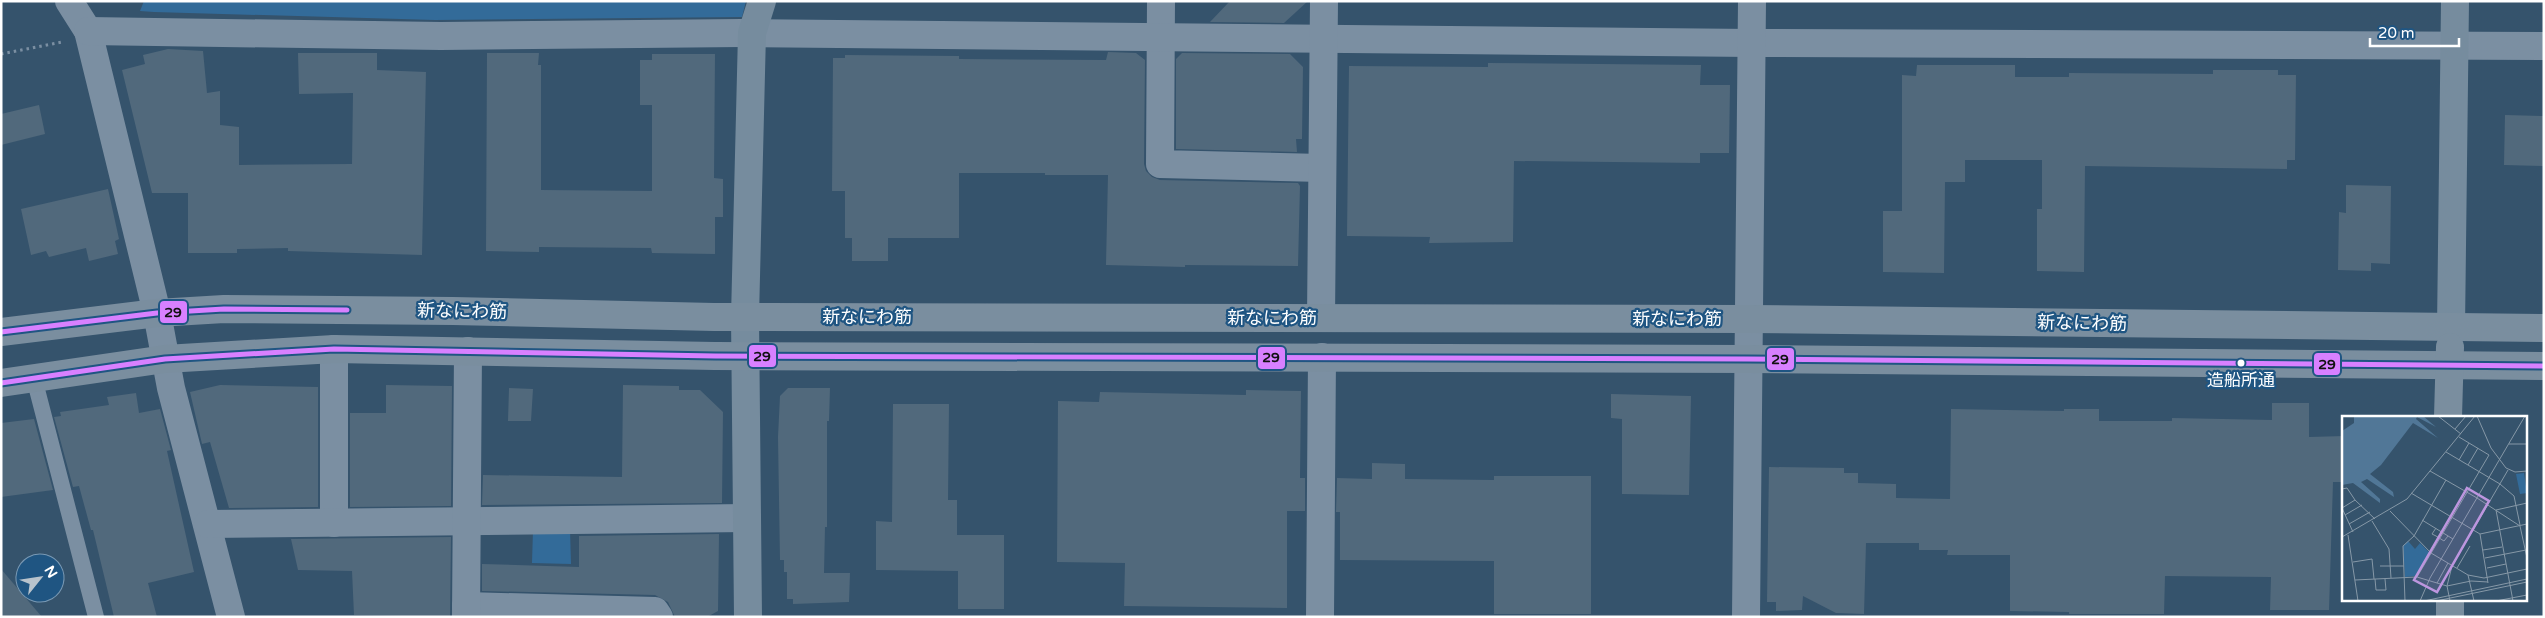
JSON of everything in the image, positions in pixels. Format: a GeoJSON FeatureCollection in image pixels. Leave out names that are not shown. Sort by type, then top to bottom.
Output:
{"type":"FeatureCollection","features":[{"type":"Feature","properties":{"kind":"main road","name":"新なにわ筋"},"geometry":{"type":"LineString","coordinates":[[1,332],[157,313],[224,308],[745,317],[1748,319],[2544,328]]}},
{"type":"Feature","properties":{"kind":"main road"},"geometry":{"type":"LineString","coordinates":[[2448,416],[2451,328]]}},
{"type":"Feature","properties":{"kind":"main road"},"geometry":{"type":"LineString","coordinates":[[1,383],[166,359],[334,349],[746,354],[1747,359],[2544,366]]}},
{"type":"Feature","properties":{"kind":"main road"},"geometry":{"type":"LineString","coordinates":[[2450,600],[2450,617]]}},
{"type":"Feature","properties":{"kind":"street"},"geometry":{"type":"LineString","coordinates":[[69,1],[89,34],[157,313],[166,359],[231,617]]}},
{"type":"Feature","properties":{"kind":"street"},"geometry":{"type":"LineString","coordinates":[[748,617],[745,317],[752,34],[762,1]]}},
{"type":"Feature","properties":{"kind":"street"},"geometry":{"type":"LineString","coordinates":[[1161,1],[1160,164],[1322,168]]}},
{"type":"Feature","properties":{"kind":"street"},"geometry":{"type":"LineString","coordinates":[[1321,318],[1324,1]]}},
{"type":"Feature","properties":{"kind":"street"},"geometry":{"type":"LineString","coordinates":[[1746,617],[1747,359],[1752,1]]}},
{"type":"Feature","properties":{"kind":"street"},"geometry":{"type":"LineString","coordinates":[[2451,328],[2454,1]]}},
{"type":"Feature","properties":{"kind":"street"},"geometry":{"type":"LineString","coordinates":[[89,34],[441,36],[752,34],[1752,43],[2544,46]]}},
{"type":"Feature","properties":{"kind":"street"},"geometry":{"type":"LineString","coordinates":[[334,349],[334,523]]}},
{"type":"Feature","properties":{"kind":"street"},"geometry":{"type":"LineString","coordinates":[[468,351],[466,611],[656,611],[659,617]]}},
{"type":"Feature","properties":{"kind":"street"},"geometry":{"type":"LineString","coordinates":[[1320,617],[1322,357]]}},
{"type":"Feature","properties":{"kind":"street"},"geometry":{"type":"LineString","coordinates":[[208,524],[747,518]]}},
{"type":"Feature","properties":{"kind":"lane"},"geometry":{"type":"LineString","coordinates":[[34,378],[96,617]]}},
{"type":"Feature","properties":{"kind":"path"},"geometry":{"type":"LineString","coordinates":[[1,54],[89,34]]}},
{"type":"Feature","properties":{"kind":"shaded area"},"geometry":{"type":"Polygon","coordinates":[[[144,1],[746,1],[742,17],[435,20],[140,11],[144,1]]]}},
{"type":"Feature","properties":{"kind":"shaded area"},"geometry":{"type":"Polygon","coordinates":[[[533,530],[570,530],[571,564],[532,563],[533,530]]]}},
{"type":"Feature","properties":{"kind":"building"},"geometry":{"type":"Polygon","coordinates":[[[1230,1],[1308,1],[1284,23],[1210,22],[1230,1]]]}},
{"type":"Feature","properties":{"kind":"building"},"geometry":{"type":"Polygon","coordinates":[[[168,49],[203,51],[207,93],[220,91],[220,125],[239,127],[239,165],[352,164],[353,93],[299,94],[298,53],[377,53],[377,70],[426,72],[422,255],[288,251],[288,248],[237,249],[237,253],[188,253],[188,193],[152,193],[122,70],[145,64],[143,55],[168,49]]]}},
{"type":"Feature","properties":{"kind":"building"},"geometry":{"type":"Polygon","coordinates":[[[1108,52],[1136,53],[1145,60],[1144,164],[1146,171],[1152,177],[1160,180],[1298,183],[1300,186],[1298,266],[1185,265],[1185,267],[1106,265],[1108,175],[1045,175],[1045,173],[959,173],[959,238],[888,238],[888,261],[852,261],[852,238],[845,238],[845,191],[832,191],[833,58],[845,58],[845,55],[959,56],[959,59],[1106,60],[1108,52]]]}},
{"type":"Feature","properties":{"kind":"building"},"geometry":{"type":"Polygon","coordinates":[[[487,53],[539,53],[538,65],[541,65],[541,190],[652,191],[652,105],[640,105],[640,60],[652,60],[652,54],[715,54],[714,178],[723,179],[723,217],[715,217],[715,254],[652,253],[651,248],[539,247],[539,252],[486,251],[487,53]]]}},
{"type":"Feature","properties":{"kind":"building"},"geometry":{"type":"Polygon","coordinates":[[[1182,53],[1290,54],[1303,67],[1302,139],[1296,139],[1297,152],[1176,149],[1176,59],[1182,53]]]}},
{"type":"Feature","properties":{"kind":"building"},"geometry":{"type":"Polygon","coordinates":[[[1488,63],[1701,65],[1700,85],[1730,85],[1729,153],[1700,153],[1700,163],[1514,161],[1513,242],[1429,243],[1430,237],[1347,236],[1349,66],[1488,67],[1488,63]]]}},
{"type":"Feature","properties":{"kind":"building"},"geometry":{"type":"Polygon","coordinates":[[[1917,65],[2015,65],[2015,77],[2069,77],[2069,73],[2213,74],[2213,70],[2278,70],[2278,75],[2296,75],[2295,160],[2287,160],[2287,169],[2085,166],[2084,272],[2037,271],[2037,209],[2042,209],[2042,160],[1965,160],[1965,182],[1945,182],[1944,273],[1883,272],[1883,211],[1902,211],[1902,75],[1916,76],[1917,65]]]}},
{"type":"Feature","properties":{"kind":"building"},"geometry":{"type":"Polygon","coordinates":[[[39,105],[45,134],[1,145],[1,114],[39,105]]]}},
{"type":"Feature","properties":{"kind":"building"},"geometry":{"type":"Polygon","coordinates":[[[2505,115],[2544,116],[2544,166],[2504,165],[2505,115]]]}},
{"type":"Feature","properties":{"kind":"building"},"geometry":{"type":"Polygon","coordinates":[[[2346,185],[2391,186],[2390,264],[2371,263],[2371,271],[2338,270],[2339,212],[2346,213],[2346,185]]]}},
{"type":"Feature","properties":{"kind":"building"},"geometry":{"type":"Polygon","coordinates":[[[108,189],[119,239],[115,241],[118,254],[89,261],[86,248],[49,257],[46,251],[31,255],[21,209],[108,189]]]}},
{"type":"Feature","properties":{"kind":"building"},"geometry":{"type":"Polygon","coordinates":[[[220,385],[318,387],[318,507],[229,508],[210,442],[202,444],[190,392],[220,385]]]}},
{"type":"Feature","properties":{"kind":"building"},"geometry":{"type":"Polygon","coordinates":[[[386,385],[452,386],[451,506],[350,507],[350,413],[386,413],[386,385]]]}},
{"type":"Feature","properties":{"kind":"building"},"geometry":{"type":"Polygon","coordinates":[[[623,385],[679,386],[679,390],[700,390],[723,412],[722,503],[482,505],[483,475],[622,477],[623,385]]]}},
{"type":"Feature","properties":{"kind":"building"},"geometry":{"type":"Polygon","coordinates":[[[509,388],[533,389],[531,421],[508,421],[509,388]]]}},
{"type":"Feature","properties":{"kind":"building"},"geometry":{"type":"Polygon","coordinates":[[[788,388],[830,388],[829,421],[827,421],[827,527],[825,527],[824,573],[850,573],[849,602],[793,604],[793,599],[787,599],[787,572],[784,572],[784,560],[780,560],[778,437],[780,396],[788,388]]]}},
{"type":"Feature","properties":{"kind":"building"},"geometry":{"type":"Polygon","coordinates":[[[1246,390],[1301,391],[1300,478],[1305,478],[1305,511],[1287,511],[1287,608],[1124,606],[1125,563],[1057,562],[1058,401],[1099,402],[1100,392],[1246,395],[1246,390]]]}},
{"type":"Feature","properties":{"kind":"building"},"geometry":{"type":"Polygon","coordinates":[[[136,393],[139,413],[160,409],[171,450],[167,451],[194,572],[148,583],[157,617],[114,617],[93,530],[91,530],[79,486],[73,487],[54,417],[61,416],[60,412],[109,405],[107,397],[136,393]]]}},
{"type":"Feature","properties":{"kind":"building"},"geometry":{"type":"Polygon","coordinates":[[[1611,394],[1691,396],[1689,495],[1622,494],[1622,419],[1611,418],[1611,394]]]}},
{"type":"Feature","properties":{"kind":"building"},"geometry":{"type":"Polygon","coordinates":[[[2272,403],[2309,403],[2309,437],[2342,436],[2342,482],[2333,482],[2329,610],[2270,610],[2271,577],[2165,576],[2164,614],[2069,614],[2069,612],[2010,611],[2010,555],[1947,555],[1948,550],[1919,550],[1919,543],[1866,543],[1864,614],[1836,613],[1803,596],[1802,610],[1776,611],[1776,602],[1767,602],[1769,467],[1844,468],[1844,473],[1858,473],[1858,483],[1896,484],[1896,498],[1950,499],[1951,409],[2064,411],[2064,409],[2099,409],[2099,421],[2172,421],[2172,418],[2272,420],[2272,403]]]}},
{"type":"Feature","properties":{"kind":"building"},"geometry":{"type":"Polygon","coordinates":[[[893,404],[949,404],[948,500],[957,500],[957,535],[1004,535],[1004,609],[958,609],[958,571],[876,570],[876,521],[892,522],[893,404]]]}},
{"type":"Feature","properties":{"kind":"building"},"geometry":{"type":"Polygon","coordinates":[[[34,419],[53,490],[1,497],[1,423],[34,419]]]}},
{"type":"Feature","properties":{"kind":"building"},"geometry":{"type":"Polygon","coordinates":[[[1372,463],[1405,464],[1405,479],[1494,480],[1494,476],[1591,476],[1591,614],[1494,614],[1494,561],[1340,560],[1340,512],[1336,512],[1337,478],[1372,479],[1372,463]]]}},
{"type":"Feature","properties":{"kind":"building"},"geometry":{"type":"Polygon","coordinates":[[[719,534],[718,611],[707,617],[675,617],[668,602],[655,595],[482,591],[482,564],[579,567],[579,536],[719,534]]]}},
{"type":"Feature","properties":{"kind":"building"},"geometry":{"type":"Polygon","coordinates":[[[451,537],[450,617],[354,615],[352,571],[298,570],[291,539],[451,537]]]}},
{"type":"Feature","properties":{"kind":"building"},"geometry":{"type":"Polygon","coordinates":[[[1,569],[15,585],[15,603],[30,603],[42,617],[1,617],[1,569]]]}},
{"type":"Feature","properties":{"kind":"transit line","name":"29"},"geometry":{"type":"LineString","coordinates":[[1,332],[157,313],[224,309],[347,310]]}},
{"type":"Feature","properties":{"kind":"transit line","name":"29"},"geometry":{"type":"LineString","coordinates":[[1,383],[165,359],[334,349],[715,356],[1747,359],[2544,366]]}},
{"type":"Feature","properties":{"kind":"place","name":"造船所通"},"geometry":{"type":"Point","coordinates":[2241,363]}}]}
